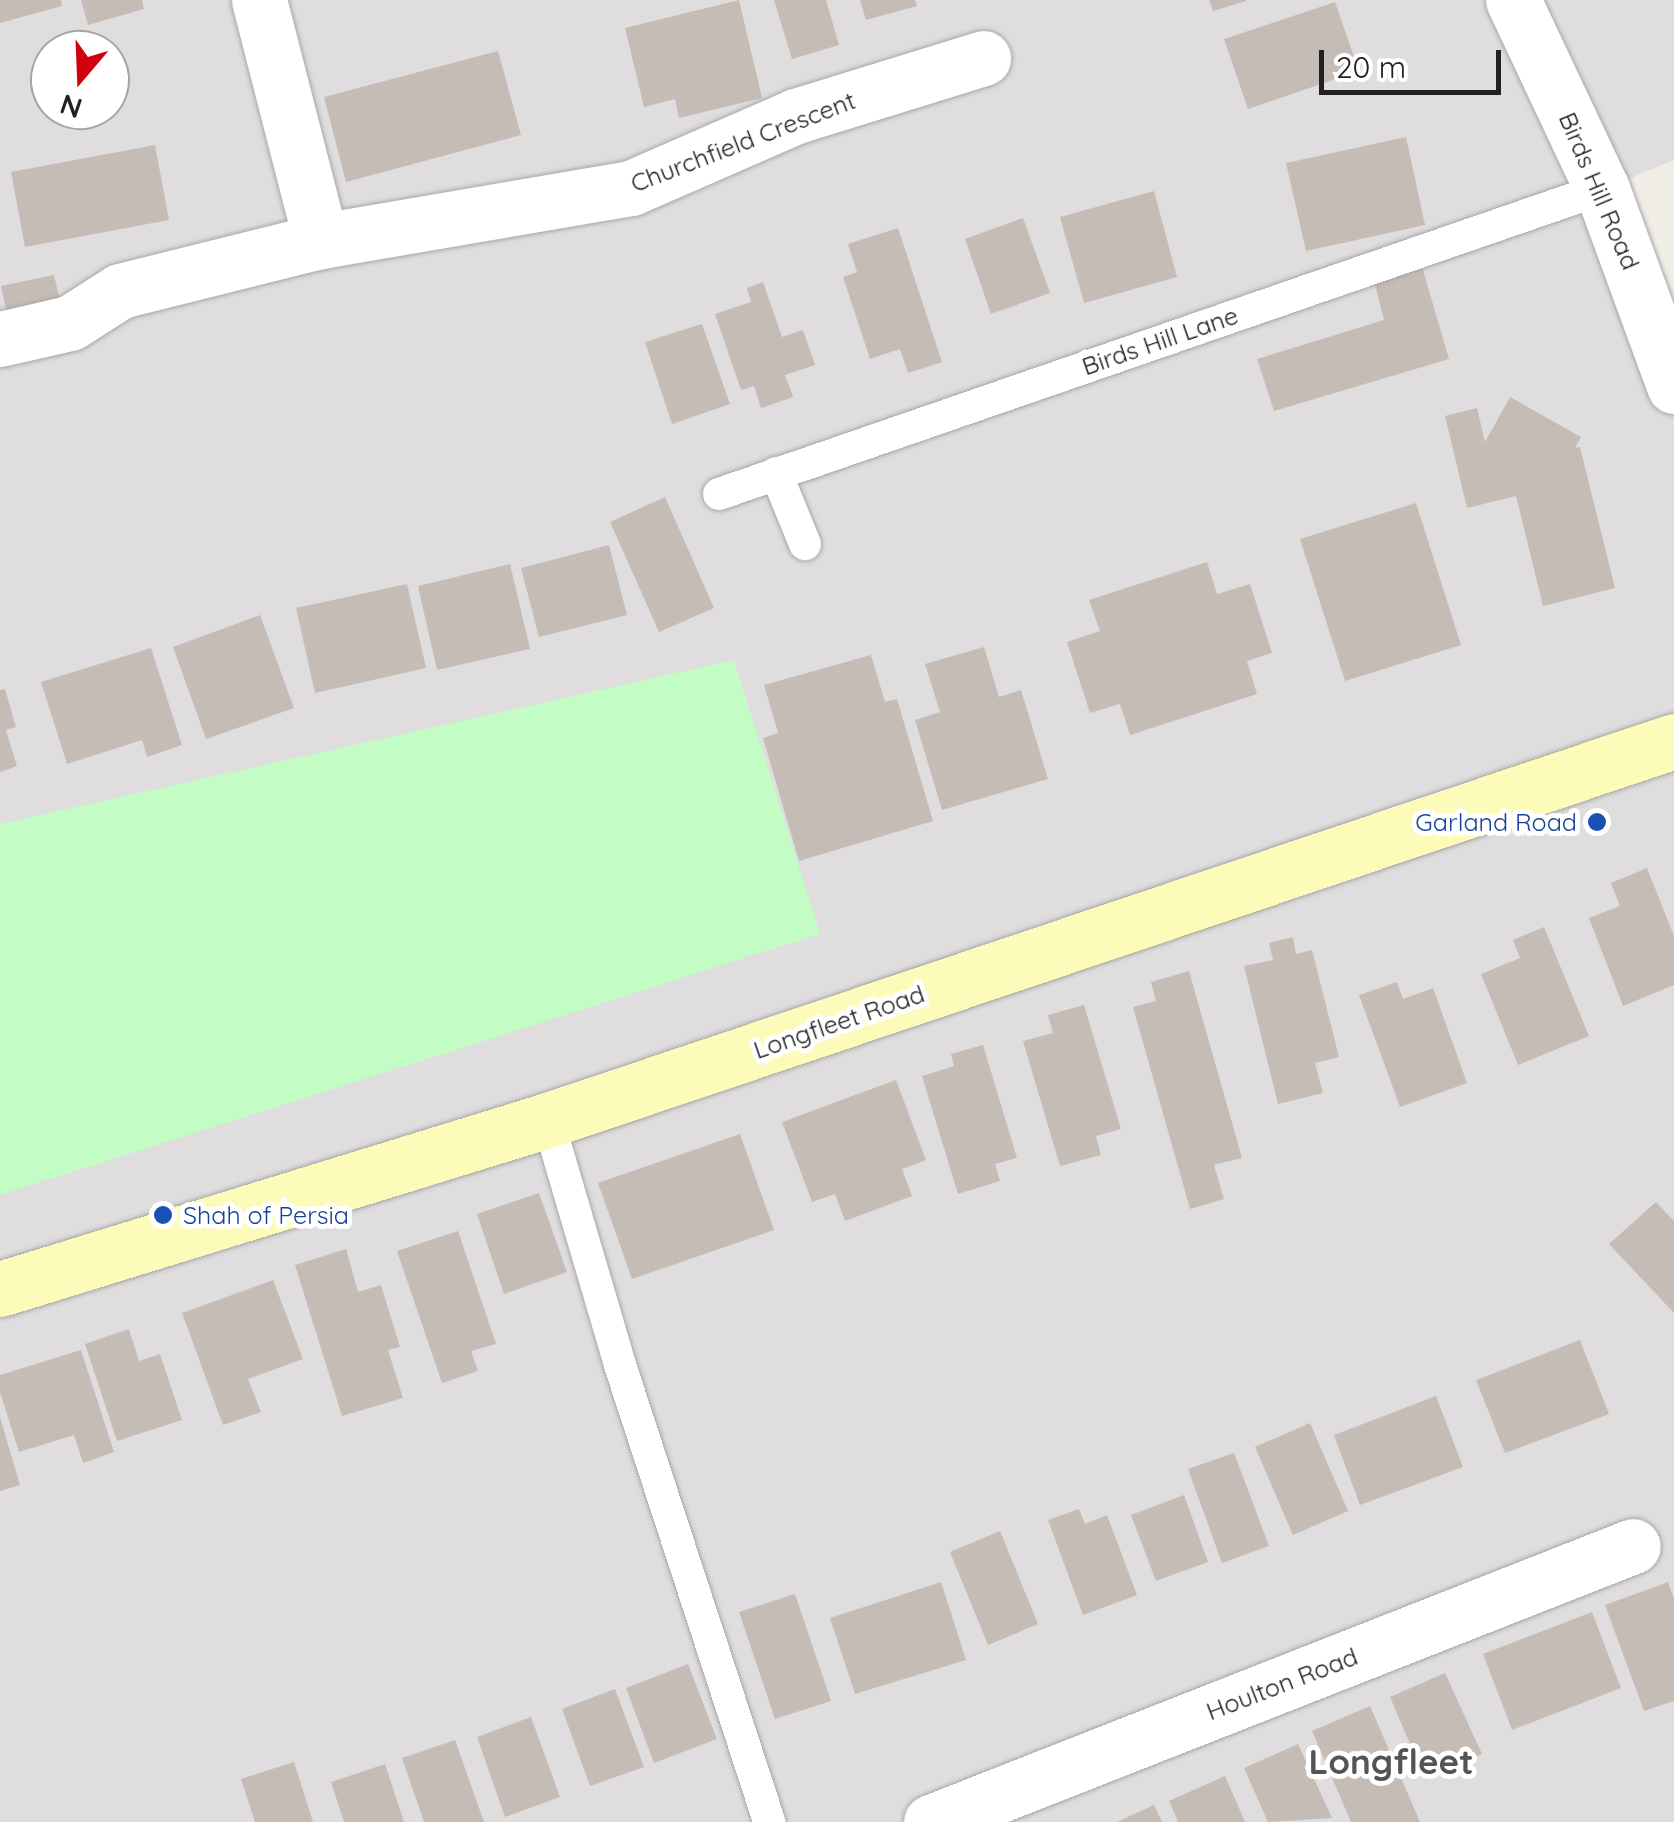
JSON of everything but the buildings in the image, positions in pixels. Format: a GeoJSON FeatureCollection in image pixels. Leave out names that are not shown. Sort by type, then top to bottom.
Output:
{"type":"FeatureCollection","features":[{"type":"Feature","properties":{"kind":"main road","name":"Longfleet Road"},"geometry":{"type":"LineString","coordinates":[[0,1289],[548,1120],[1674,741]]}},
{"type":"Feature","properties":{"kind":"street"},"geometry":{"type":"LineString","coordinates":[[259,0],[321,241]]}},
{"type":"Feature","properties":{"kind":"street","name":"Birds Hill Road"},"geometry":{"type":"LineString","coordinates":[[1513,0],[1602,190],[1674,386]]}},
{"type":"Feature","properties":{"kind":"street","name":"Churchfield Crescent"},"geometry":{"type":"LineString","coordinates":[[0,338],[70,323],[120,291],[321,241],[631,188],[796,116],[983,58]]}},
{"type":"Feature","properties":{"kind":"street","name":"Houlton Road"},"geometry":{"type":"LineString","coordinates":[[931,1822],[1633,1546]]}},
{"type":"Feature","properties":{"kind":"lane","name":"Birds Hill Lane"},"geometry":{"type":"LineString","coordinates":[[719,494],[1602,190]]}},
{"type":"Feature","properties":{"kind":"lane"},"geometry":{"type":"LineString","coordinates":[[776,474],[805,544]]}},
{"type":"Feature","properties":{"kind":"lane"},"geometry":{"type":"LineString","coordinates":[[548,1120],[620,1365],[769,1822]]}},
{"type":"Feature","properties":{"kind":"shaded area"},"geometry":{"type":"Polygon","coordinates":[[[0,0],[1674,0],[1674,160],[1602,190],[1674,386],[1674,1822],[0,1822],[0,0]]]}},
{"type":"Feature","properties":{"kind":"green space"},"geometry":{"type":"Polygon","coordinates":[[[734,660],[820,934],[0,1195],[0,824],[734,660]]]}},
{"type":"Feature","properties":{"kind":"place","name":"Garland Road"},"geometry":{"type":"Point","coordinates":[1597,822]}},
{"type":"Feature","properties":{"kind":"place","name":"Shah of Persia"},"geometry":{"type":"Point","coordinates":[163,1215]}},
{"type":"Feature","properties":{"kind":"district","name":"Longfleet"},"geometry":{"type":"Point","coordinates":[1391,1761]}}]}
